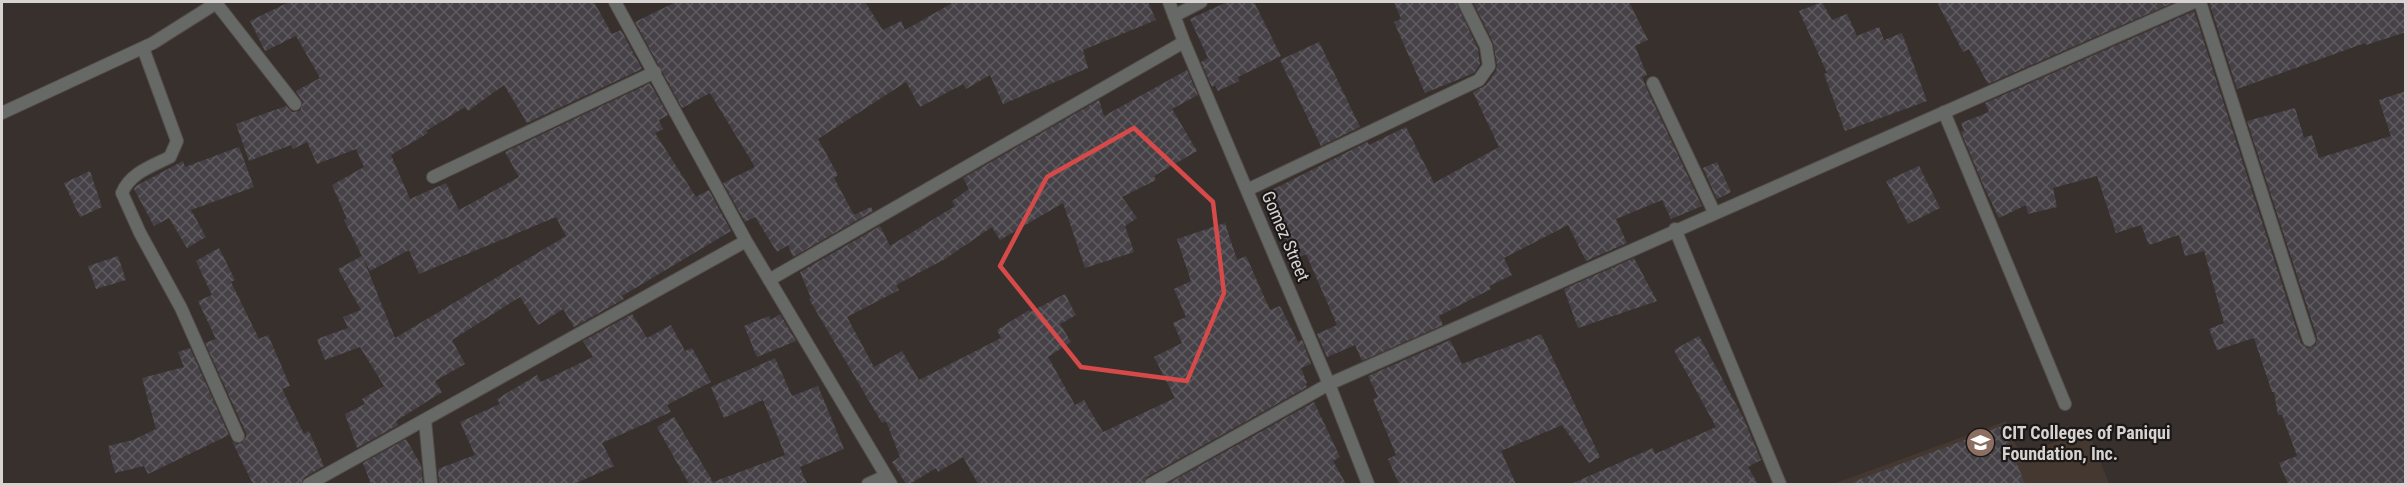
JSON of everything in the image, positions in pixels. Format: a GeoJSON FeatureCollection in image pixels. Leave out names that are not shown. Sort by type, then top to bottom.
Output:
{"type":"FeatureCollection","features":[{"type":"Feature","properties":{"kind":"street"},"geometry":{"type":"LineString","coordinates":[[2,113],[143,48],[217,2],[295,104]]}},
{"type":"Feature","properties":{"kind":"street"},"geometry":{"type":"LineString","coordinates":[[615,2],[746,241],[888,480],[868,484]]}},
{"type":"Feature","properties":{"kind":"street","name":"Gomez Street"},"geometry":{"type":"LineString","coordinates":[[1169,2],[1329,384],[1368,484]]}},
{"type":"Feature","properties":{"kind":"street"},"geometry":{"type":"LineString","coordinates":[[1174,16],[1201,2]]}},
{"type":"Feature","properties":{"kind":"street"},"geometry":{"type":"LineString","coordinates":[[1247,190],[1479,80],[1489,66],[1486,46],[1464,2]]}},
{"type":"Feature","properties":{"kind":"street"},"geometry":{"type":"LineString","coordinates":[[1151,484],[1329,384],[1675,229],[2194,2]]}},
{"type":"Feature","properties":{"kind":"street"},"geometry":{"type":"LineString","coordinates":[[2200,2],[2309,340]]}},
{"type":"Feature","properties":{"kind":"street"},"geometry":{"type":"LineString","coordinates":[[769,280],[1184,42]]}},
{"type":"Feature","properties":{"kind":"street"},"geometry":{"type":"LineString","coordinates":[[143,48],[177,141],[170,157],[139,172],[126,183],[122,194],[186,319],[237,436]]}},
{"type":"Feature","properties":{"kind":"street"},"geometry":{"type":"LineString","coordinates":[[433,177],[655,72]]}},
{"type":"Feature","properties":{"kind":"street"},"geometry":{"type":"LineString","coordinates":[[1653,83],[1714,212]]}},
{"type":"Feature","properties":{"kind":"street"},"geometry":{"type":"LineString","coordinates":[[1944,112],[2065,404]]}},
{"type":"Feature","properties":{"kind":"street"},"geometry":{"type":"LineString","coordinates":[[1675,229],[1779,484]]}},
{"type":"Feature","properties":{"kind":"street"},"geometry":{"type":"LineString","coordinates":[[309,484],[746,241]]}},
{"type":"Feature","properties":{"kind":"street"},"geometry":{"type":"LineString","coordinates":[[425,420],[431,484]]}},
{"type":"Feature","properties":{"kind":"highlighted area"},"geometry":{"type":"Polygon","coordinates":[[[1134,128],[1213,202],[1224,293],[1187,381],[1081,367],[1000,266],[1047,177],[1134,128]]]}},
{"type":"Feature","properties":{"kind":"shaded area","name":"CIT Colleges of Paniqui Foundation, Inc."},"geometry":{"type":"Polygon","coordinates":[[[2006,421],[2020,455],[2088,429],[2109,484],[1833,484],[2006,421]]]}},
{"type":"Feature","properties":{"kind":"building"},"geometry":{"type":"Polygon","coordinates":[[[289,2],[594,2],[612,34],[621,30],[642,69],[527,123],[504,85],[468,111],[465,107],[391,155],[410,199],[446,183],[459,210],[519,177],[505,152],[650,83],[668,115],[659,120],[663,129],[655,133],[696,197],[709,190],[731,231],[622,296],[624,299],[574,327],[563,309],[538,325],[520,297],[452,340],[465,364],[435,381],[442,392],[396,421],[398,425],[357,448],[345,414],[365,404],[362,399],[384,386],[360,347],[325,360],[317,339],[348,328],[343,317],[361,310],[338,269],[362,256],[344,220],[347,219],[332,185],[364,167],[356,149],[317,164],[307,142],[293,149],[291,145],[249,161],[236,124],[286,106],[292,112],[300,111],[303,102],[296,91],[320,78],[296,36],[265,51],[250,21],[289,2]],[[556,217],[419,274],[409,250],[370,271],[363,258],[395,338],[566,236],[556,217]]]}},
{"type":"Feature","properties":{"kind":"building"},"geometry":{"type":"Polygon","coordinates":[[[676,2],[865,2],[883,30],[901,21],[905,30],[954,2],[1148,2],[1156,20],[1083,50],[1088,68],[1003,104],[990,75],[966,89],[963,84],[920,107],[906,82],[818,139],[838,175],[834,178],[854,215],[871,207],[873,211],[793,257],[788,245],[777,252],[755,217],[745,222],[723,183],[755,167],[710,93],[682,108],[635,22],[676,2]]]}},
{"type":"Feature","properties":{"kind":"building"},"geometry":{"type":"Polygon","coordinates":[[[1227,2],[1254,2],[1281,56],[1238,77],[1239,81],[1218,91],[1215,85],[1212,87],[1201,62],[1208,58],[1190,19],[1227,2]]]}},
{"type":"Feature","properties":{"kind":"building"},"geometry":{"type":"Polygon","coordinates":[[[1394,2],[1456,2],[1478,49],[1480,64],[1474,73],[1425,93],[1394,22],[1401,19],[1394,2]]]}},
{"type":"Feature","properties":{"kind":"building"},"geometry":{"type":"Polygon","coordinates":[[[1473,2],[1629,2],[1648,40],[1635,46],[1647,75],[1642,77],[1702,206],[1671,219],[1662,200],[1616,219],[1627,243],[1586,261],[1568,225],[1504,258],[1512,275],[1489,286],[1491,289],[1439,316],[1443,325],[1362,361],[1355,345],[1327,357],[1317,334],[1337,325],[1306,254],[1296,259],[1264,194],[1367,142],[1369,145],[1406,127],[1434,183],[1499,147],[1473,92],[1486,85],[1496,71],[1497,65],[1493,42],[1473,2]]]}},
{"type":"Feature","properties":{"kind":"building"},"geometry":{"type":"Polygon","coordinates":[[[1822,2],[1832,20],[1847,14],[1857,36],[1879,27],[1884,40],[1902,33],[1927,101],[1845,131],[1824,74],[1827,73],[1799,11],[1822,2]]]}},
{"type":"Feature","properties":{"kind":"building"},"geometry":{"type":"Polygon","coordinates":[[[1937,2],[2175,2],[1988,84],[1969,49],[1963,52],[1937,2]]]}},
{"type":"Feature","properties":{"kind":"building"},"geometry":{"type":"Polygon","coordinates":[[[2209,2],[2406,2],[2406,32],[2366,45],[2365,43],[2237,89],[2209,2]]]}},
{"type":"Feature","properties":{"kind":"building"},"geometry":{"type":"Polygon","coordinates":[[[2194,11],[2301,343],[2307,348],[2315,346],[2317,337],[2247,121],[2295,108],[2304,138],[2312,135],[2319,158],[2391,136],[2379,100],[2406,91],[2406,484],[2288,484],[2279,463],[2297,456],[2282,415],[2278,415],[2274,392],[2272,392],[2254,338],[2217,350],[2209,329],[2224,323],[2204,251],[2185,256],[2179,235],[2149,245],[2141,225],[2116,233],[2097,176],[2053,188],[2057,207],[2028,214],[2026,205],[1999,218],[1984,187],[1961,132],[1964,131],[1961,123],[1989,112],[1985,103],[2194,11]]]}},
{"type":"Feature","properties":{"kind":"building"},"geometry":{"type":"Polygon","coordinates":[[[1319,42],[1360,127],[1321,146],[1280,60],[1319,42]]]}},
{"type":"Feature","properties":{"kind":"building"},"geometry":{"type":"Polygon","coordinates":[[[1187,70],[1198,95],[1172,109],[1197,151],[1154,176],[1156,180],[1122,197],[1137,218],[1125,226],[1134,252],[1085,268],[1063,203],[1000,240],[992,227],[945,259],[896,285],[899,290],[847,317],[874,367],[902,351],[919,380],[1001,338],[997,330],[1029,310],[1030,312],[1065,294],[1076,315],[1060,324],[1071,342],[1048,357],[1075,405],[1084,400],[1103,432],[1175,398],[1154,357],[1182,343],[1173,323],[1186,317],[1174,289],[1191,281],[1177,239],[1225,223],[1237,260],[1246,256],[1270,310],[1280,306],[1298,342],[1302,340],[1311,364],[1301,368],[1307,387],[1147,477],[1143,484],[978,484],[963,457],[938,472],[936,468],[910,484],[906,484],[892,462],[900,457],[886,421],[882,423],[809,299],[811,298],[800,272],[880,226],[890,246],[955,206],[952,201],[969,189],[963,178],[1099,100],[1104,116],[1187,70]]]}},
{"type":"Feature","properties":{"kind":"building"},"geometry":{"type":"Polygon","coordinates":[[[239,147],[254,187],[191,210],[206,237],[187,248],[169,218],[154,226],[134,189],[136,186],[183,161],[185,167],[239,147]]]}},
{"type":"Feature","properties":{"kind":"building"},"geometry":{"type":"Polygon","coordinates":[[[1717,162],[1731,192],[1717,199],[1703,168],[1717,162]]]}},
{"type":"Feature","properties":{"kind":"building"},"geometry":{"type":"Polygon","coordinates":[[[1919,166],[1940,208],[1908,224],[1886,181],[1919,166]]]}},
{"type":"Feature","properties":{"kind":"building"},"geometry":{"type":"Polygon","coordinates":[[[90,171],[102,207],[80,217],[64,183],[90,171]]]}},
{"type":"Feature","properties":{"kind":"building"},"geometry":{"type":"Polygon","coordinates":[[[219,248],[235,280],[231,282],[259,339],[268,335],[290,386],[282,389],[304,434],[309,431],[324,466],[305,477],[301,484],[253,484],[232,441],[237,444],[242,443],[246,433],[205,343],[216,339],[198,301],[212,295],[196,261],[219,248]]]}},
{"type":"Feature","properties":{"kind":"building"},"geometry":{"type":"Polygon","coordinates":[[[118,256],[126,280],[96,289],[88,266],[118,256]]]}},
{"type":"Feature","properties":{"kind":"building"},"geometry":{"type":"Polygon","coordinates":[[[1634,258],[1657,301],[1578,328],[1564,289],[1634,258]]]}},
{"type":"Feature","properties":{"kind":"building"},"geometry":{"type":"Polygon","coordinates":[[[632,314],[647,338],[671,325],[685,351],[692,348],[711,382],[667,405],[671,412],[602,443],[614,466],[574,484],[439,484],[438,469],[475,455],[460,422],[500,404],[497,399],[537,375],[541,382],[593,357],[583,341],[632,314]]]}},
{"type":"Feature","properties":{"kind":"building"},"geometry":{"type":"Polygon","coordinates":[[[780,314],[796,341],[757,357],[744,326],[769,316],[771,320],[780,314]]]}},
{"type":"Feature","properties":{"kind":"building"},"geometry":{"type":"Polygon","coordinates":[[[1541,334],[1600,457],[1589,463],[1562,425],[1501,451],[1516,484],[1399,484],[1388,459],[1396,455],[1373,399],[1378,397],[1368,376],[1450,340],[1462,364],[1541,334]]]}},
{"type":"Feature","properties":{"kind":"building"},"geometry":{"type":"Polygon","coordinates":[[[1699,336],[1743,417],[1761,460],[1748,467],[1758,484],[1571,484],[1653,448],[1655,454],[1716,427],[1674,350],[1699,336]]]}},
{"type":"Feature","properties":{"kind":"building"},"geometry":{"type":"Polygon","coordinates":[[[190,348],[229,435],[148,474],[144,466],[115,473],[108,446],[133,440],[156,429],[142,378],[184,367],[178,352],[190,348]]]}},
{"type":"Feature","properties":{"kind":"building"},"geometry":{"type":"Polygon","coordinates":[[[775,358],[792,396],[818,386],[844,449],[800,467],[807,484],[689,484],[657,427],[674,417],[713,482],[785,455],[763,400],[724,418],[711,387],[775,358]]]}},
{"type":"Feature","properties":{"kind":"building"},"geometry":{"type":"Polygon","coordinates":[[[1314,402],[1340,457],[1333,461],[1346,484],[1167,484],[1314,402]]]}},
{"type":"Feature","properties":{"kind":"building"},"geometry":{"type":"Polygon","coordinates":[[[2002,426],[2025,484],[1853,484],[1853,482],[2002,426]]]}},
{"type":"Feature","properties":{"kind":"building"},"geometry":{"type":"Polygon","coordinates":[[[406,439],[421,465],[423,484],[371,484],[363,463],[406,439]]]}},
{"type":"Feature","properties":{"kind":"place","name":"CIT Colleges of Paniqui Foundation, Inc."},"geometry":{"type":"Point","coordinates":[1981,442]}}]}
